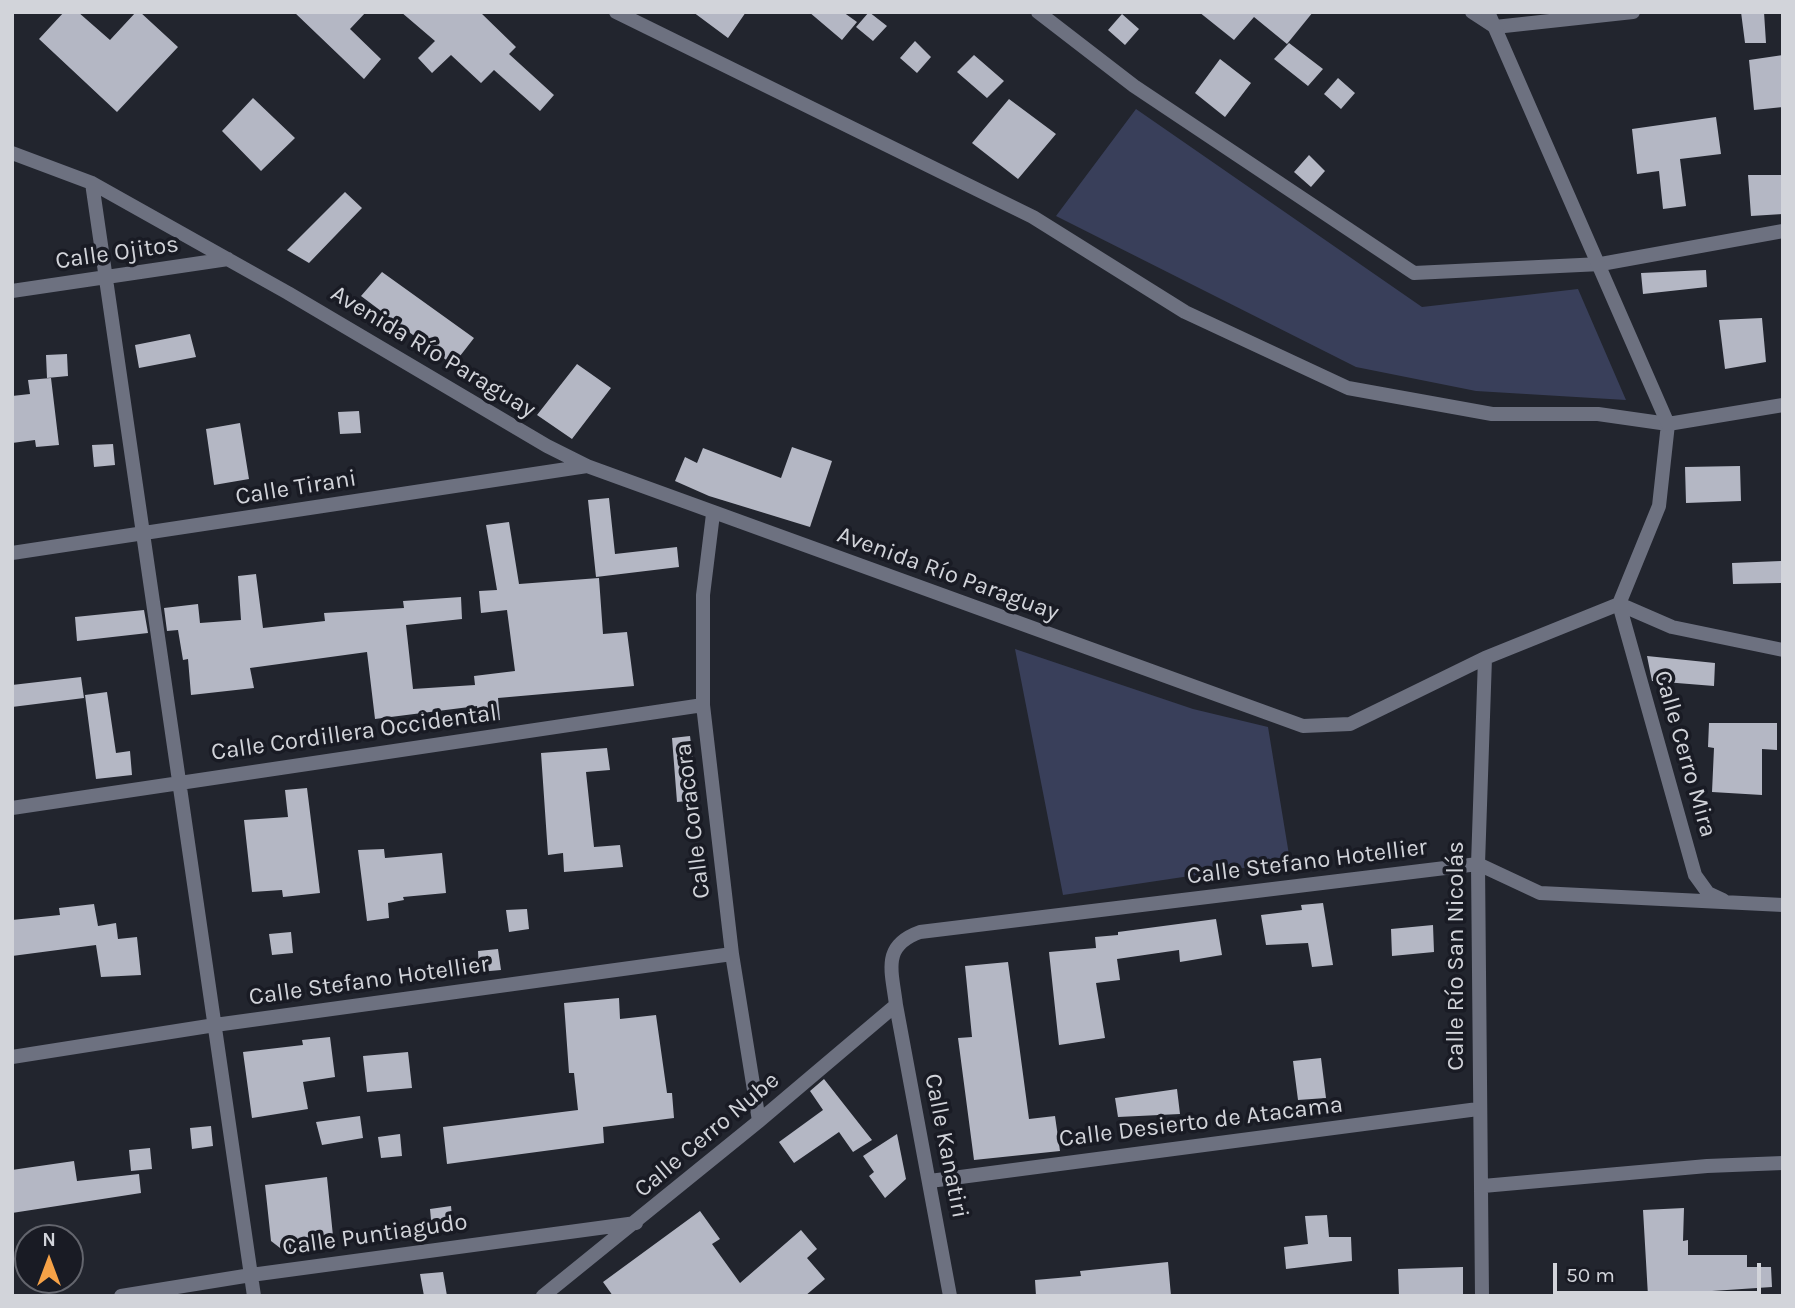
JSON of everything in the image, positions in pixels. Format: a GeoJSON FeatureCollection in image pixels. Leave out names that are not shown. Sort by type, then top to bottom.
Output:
{"type":"FeatureCollection","features":[{"type":"Feature","properties":{"kind":"street"},"geometry":{"type":"LineString","coordinates":[[616,12],[1033,217],[1185,313],[1348,388],[1492,414],[1598,414],[1668,424],[1783,405]]}},
{"type":"Feature","properties":{"kind":"street"},"geometry":{"type":"LineString","coordinates":[[1038,12],[1134,86],[1415,273],[1601,264],[1783,232]]}},
{"type":"Feature","properties":{"kind":"street"},"geometry":{"type":"LineString","coordinates":[[1472,12],[1495,27],[1633,12]]}},
{"type":"Feature","properties":{"kind":"street"},"geometry":{"type":"LineString","coordinates":[[1488,12],[1601,264],[1668,424],[1659,506],[1619,604],[1672,627],[1783,650]]}},
{"type":"Feature","properties":{"kind":"street","name":"Avenida Río Paraguay"},"geometry":{"type":"LineString","coordinates":[[12,153],[93,183],[547,446],[587,466],[713,514],[1303,726],[1350,724],[1485,658],[1619,604]]}},
{"type":"Feature","properties":{"kind":"street"},"geometry":{"type":"LineString","coordinates":[[93,183],[254,1296]]}},
{"type":"Feature","properties":{"kind":"street","name":"Calle Ojitos"},"geometry":{"type":"LineString","coordinates":[[12,291],[228,259]]}},
{"type":"Feature","properties":{"kind":"street","name":"Calle Tirani"},"geometry":{"type":"LineString","coordinates":[[12,553],[587,466]]}},
{"type":"Feature","properties":{"kind":"street","name":"Calle Coracora"},"geometry":{"type":"LineString","coordinates":[[713,514],[703,595],[703,705],[732,954],[760,1121]]}},
{"type":"Feature","properties":{"kind":"street","name":"Calle Cerro Mira"},"geometry":{"type":"LineString","coordinates":[[1619,604],[1695,875],[1708,893],[1727,902]]}},
{"type":"Feature","properties":{"kind":"street","name":"Calle Río San Nicolás"},"geometry":{"type":"LineString","coordinates":[[1482,1296],[1483,1186],[1478,1109],[1478,864],[1485,658]]}},
{"type":"Feature","properties":{"kind":"street","name":"Calle Cordillera Occidental"},"geometry":{"type":"LineString","coordinates":[[12,808],[703,705]]}},
{"type":"Feature","properties":{"kind":"street"},"geometry":{"type":"LineString","coordinates":[[1478,864],[1540,893],[1783,905]]}},
{"type":"Feature","properties":{"kind":"street","name":"Calle Stefano Hotellier"},"geometry":{"type":"LineString","coordinates":[[896,1005],[891,967],[893,951],[903,938],[920,932],[1478,864]]}},
{"type":"Feature","properties":{"kind":"street","name":"Calle Stefano Hotellier"},"geometry":{"type":"LineString","coordinates":[[12,1057],[215,1025],[732,954]]}},
{"type":"Feature","properties":{"kind":"street","name":"Calle Cerro Nube"},"geometry":{"type":"LineString","coordinates":[[543,1296],[760,1121],[896,1005]]}},
{"type":"Feature","properties":{"kind":"street","name":"Calle Kanatiri"},"geometry":{"type":"LineString","coordinates":[[896,1005],[950,1296]]}},
{"type":"Feature","properties":{"kind":"street","name":"Calle Desierto de Atacama"},"geometry":{"type":"LineString","coordinates":[[930,1181],[1478,1109]]}},
{"type":"Feature","properties":{"kind":"street"},"geometry":{"type":"LineString","coordinates":[[1483,1186],[1707,1166],[1783,1163]]}},
{"type":"Feature","properties":{"kind":"street","name":"Calle Puntiagudo"},"geometry":{"type":"LineString","coordinates":[[121,1296],[251,1275],[636,1223]]}},
{"type":"Feature","properties":{"kind":"shaded area"},"geometry":{"type":"Polygon","coordinates":[[[1136,109],[1422,307],[1578,289],[1626,400],[1476,391],[1356,367],[1056,216],[1136,109]]]}},
{"type":"Feature","properties":{"kind":"shaded area"},"geometry":{"type":"Polygon","coordinates":[[[1015,649],[1193,709],[1268,727],[1290,861],[1063,895],[1015,649]]]}},
{"type":"Feature","properties":{"kind":"building"},"geometry":{"type":"Polygon","coordinates":[[[64,12],[78,12],[110,40],[136,12],[140,12],[178,47],[117,112],[39,39],[64,12]]]}},
{"type":"Feature","properties":{"kind":"building"},"geometry":{"type":"Polygon","coordinates":[[[294,12],[366,12],[350,29],[381,59],[364,79],[294,12]]]}},
{"type":"Feature","properties":{"kind":"building"},"geometry":{"type":"Polygon","coordinates":[[[401,12],[480,12],[516,47],[509,54],[554,95],[540,111],[494,70],[481,83],[451,55],[432,73],[418,58],[435,41],[401,12]]]}},
{"type":"Feature","properties":{"kind":"building"},"geometry":{"type":"Polygon","coordinates":[[[693,12],[746,12],[728,38],[693,12]]]}},
{"type":"Feature","properties":{"kind":"building"},"geometry":{"type":"Polygon","coordinates":[[[809,12],[843,12],[857,22],[842,40],[809,12]]]}},
{"type":"Feature","properties":{"kind":"building"},"geometry":{"type":"Polygon","coordinates":[[[869,12],[887,26],[873,41],[856,27],[869,12]]]}},
{"type":"Feature","properties":{"kind":"building"},"geometry":{"type":"Polygon","coordinates":[[[1199,12],[1313,12],[1287,44],[1254,17],[1234,40],[1199,12]]]}},
{"type":"Feature","properties":{"kind":"building"},"geometry":{"type":"Polygon","coordinates":[[[1741,12],[1764,12],[1766,43],[1745,43],[1741,12]]]}},
{"type":"Feature","properties":{"kind":"building"},"geometry":{"type":"Polygon","coordinates":[[[1122,14],[1139,29],[1125,45],[1108,30],[1122,14]]]}},
{"type":"Feature","properties":{"kind":"building"},"geometry":{"type":"Polygon","coordinates":[[[915,41],[931,57],[917,73],[900,58],[915,41]]]}},
{"type":"Feature","properties":{"kind":"building"},"geometry":{"type":"Polygon","coordinates":[[[1289,43],[1323,69],[1308,86],[1274,59],[1289,43]]]}},
{"type":"Feature","properties":{"kind":"building"},"geometry":{"type":"Polygon","coordinates":[[[974,55],[1004,81],[987,98],[957,72],[974,55]]]}},
{"type":"Feature","properties":{"kind":"building"},"geometry":{"type":"Polygon","coordinates":[[[1783,55],[1783,107],[1754,110],[1749,60],[1783,55]]]}},
{"type":"Feature","properties":{"kind":"building"},"geometry":{"type":"Polygon","coordinates":[[[1220,59],[1251,83],[1225,117],[1195,93],[1220,59]]]}},
{"type":"Feature","properties":{"kind":"building"},"geometry":{"type":"Polygon","coordinates":[[[1338,78],[1355,93],[1341,109],[1324,94],[1338,78]]]}},
{"type":"Feature","properties":{"kind":"building"},"geometry":{"type":"Polygon","coordinates":[[[253,98],[295,138],[261,171],[222,131],[253,98]]]}},
{"type":"Feature","properties":{"kind":"building"},"geometry":{"type":"Polygon","coordinates":[[[1009,99],[1056,134],[1018,179],[972,143],[1009,99]]]}},
{"type":"Feature","properties":{"kind":"building"},"geometry":{"type":"Polygon","coordinates":[[[1716,117],[1721,154],[1680,159],[1686,206],[1663,209],[1659,171],[1637,174],[1632,129],[1716,117]]]}},
{"type":"Feature","properties":{"kind":"building"},"geometry":{"type":"Polygon","coordinates":[[[1309,155],[1325,171],[1311,187],[1294,172],[1309,155]]]}},
{"type":"Feature","properties":{"kind":"building"},"geometry":{"type":"Polygon","coordinates":[[[1748,175],[1783,175],[1783,214],[1751,216],[1748,175]]]}},
{"type":"Feature","properties":{"kind":"building"},"geometry":{"type":"Polygon","coordinates":[[[345,192],[362,208],[309,263],[287,250],[345,192]]]}},
{"type":"Feature","properties":{"kind":"building"},"geometry":{"type":"Polygon","coordinates":[[[1706,270],[1707,287],[1643,294],[1641,273],[1706,270]]]}},
{"type":"Feature","properties":{"kind":"building"},"geometry":{"type":"Polygon","coordinates":[[[382,272],[474,338],[453,365],[361,296],[382,272]]]}},
{"type":"Feature","properties":{"kind":"building"},"geometry":{"type":"Polygon","coordinates":[[[1762,318],[1766,362],[1725,369],[1719,320],[1762,318]]]}},
{"type":"Feature","properties":{"kind":"building"},"geometry":{"type":"Polygon","coordinates":[[[190,334],[196,357],[139,368],[135,345],[190,334]]]}},
{"type":"Feature","properties":{"kind":"building"},"geometry":{"type":"Polygon","coordinates":[[[67,354],[68,376],[47,378],[46,355],[67,354]]]}},
{"type":"Feature","properties":{"kind":"building"},"geometry":{"type":"Polygon","coordinates":[[[577,364],[611,388],[572,439],[537,415],[577,364]]]}},
{"type":"Feature","properties":{"kind":"building"},"geometry":{"type":"Polygon","coordinates":[[[51,378],[59,445],[36,447],[35,440],[12,443],[12,396],[30,394],[28,380],[51,378]]]}},
{"type":"Feature","properties":{"kind":"building"},"geometry":{"type":"Polygon","coordinates":[[[359,411],[361,433],[340,434],[338,412],[359,411]]]}},
{"type":"Feature","properties":{"kind":"building"},"geometry":{"type":"Polygon","coordinates":[[[240,423],[249,479],[214,485],[206,429],[240,423]]]}},
{"type":"Feature","properties":{"kind":"building"},"geometry":{"type":"Polygon","coordinates":[[[113,444],[115,465],[94,467],[92,445],[113,444]]]}},
{"type":"Feature","properties":{"kind":"building"},"geometry":{"type":"Polygon","coordinates":[[[792,447],[832,461],[810,527],[709,496],[675,481],[685,457],[697,463],[703,448],[781,478],[792,447]]]}},
{"type":"Feature","properties":{"kind":"building"},"geometry":{"type":"Polygon","coordinates":[[[1740,466],[1741,501],[1686,503],[1685,467],[1740,466]]]}},
{"type":"Feature","properties":{"kind":"building"},"geometry":{"type":"Polygon","coordinates":[[[609,498],[615,554],[677,547],[679,567],[596,577],[588,500],[609,498]]]}},
{"type":"Feature","properties":{"kind":"building"},"geometry":{"type":"Polygon","coordinates":[[[509,522],[519,584],[599,578],[603,634],[627,632],[634,686],[498,698],[500,720],[479,723],[477,706],[375,719],[367,652],[250,668],[254,688],[191,695],[188,659],[183,660],[178,630],[167,631],[164,608],[198,604],[200,623],[241,620],[238,576],[256,574],[263,628],[325,621],[324,613],[404,608],[403,601],[461,597],[462,619],[406,625],[413,689],[475,685],[474,676],[515,671],[507,610],[481,613],[479,591],[497,590],[486,525],[509,522]]]}},
{"type":"Feature","properties":{"kind":"building"},"geometry":{"type":"Polygon","coordinates":[[[1781,561],[1781,583],[1733,584],[1732,563],[1781,561]]]}},
{"type":"Feature","properties":{"kind":"building"},"geometry":{"type":"Polygon","coordinates":[[[144,610],[148,633],[77,641],[75,617],[144,610]]]}},
{"type":"Feature","properties":{"kind":"building"},"geometry":{"type":"Polygon","coordinates":[[[1647,656],[1715,663],[1714,686],[1652,681],[1647,656]]]}},
{"type":"Feature","properties":{"kind":"building"},"geometry":{"type":"Polygon","coordinates":[[[81,677],[84,698],[12,707],[12,685],[81,677]]]}},
{"type":"Feature","properties":{"kind":"building"},"geometry":{"type":"Polygon","coordinates":[[[107,692],[116,753],[130,751],[132,775],[96,779],[85,695],[107,692]]]}},
{"type":"Feature","properties":{"kind":"building"},"geometry":{"type":"Polygon","coordinates":[[[1709,723],[1777,723],[1777,750],[1762,749],[1762,795],[1712,792],[1714,748],[1708,747],[1709,723]]]}},
{"type":"Feature","properties":{"kind":"building"},"geometry":{"type":"Polygon","coordinates":[[[690,736],[698,800],[677,802],[672,738],[690,736]]]}},
{"type":"Feature","properties":{"kind":"building"},"geometry":{"type":"Polygon","coordinates":[[[607,748],[610,770],[586,772],[594,847],[620,845],[623,867],[564,872],[563,853],[548,855],[541,753],[607,748]]]}},
{"type":"Feature","properties":{"kind":"building"},"geometry":{"type":"Polygon","coordinates":[[[307,788],[320,893],[283,897],[282,890],[252,892],[244,820],[288,817],[285,790],[307,788]]]}},
{"type":"Feature","properties":{"kind":"building"},"geometry":{"type":"Polygon","coordinates":[[[384,849],[385,858],[442,853],[446,893],[403,897],[404,900],[388,903],[389,918],[367,921],[358,850],[384,849]]]}},
{"type":"Feature","properties":{"kind":"building"},"geometry":{"type":"Polygon","coordinates":[[[1323,903],[1333,965],[1312,967],[1308,943],[1266,945],[1261,915],[1302,910],[1301,905],[1323,903]]]}},
{"type":"Feature","properties":{"kind":"building"},"geometry":{"type":"Polygon","coordinates":[[[94,904],[98,926],[116,923],[118,939],[137,937],[141,975],[101,977],[96,945],[12,956],[12,920],[60,915],[59,908],[94,904]]]}},
{"type":"Feature","properties":{"kind":"building"},"geometry":{"type":"Polygon","coordinates":[[[527,909],[529,929],[509,932],[506,910],[527,909]]]}},
{"type":"Feature","properties":{"kind":"building"},"geometry":{"type":"Polygon","coordinates":[[[1216,919],[1222,955],[1180,962],[1179,950],[1117,959],[1120,980],[1096,983],[1105,1038],[1059,1045],[1049,952],[1096,948],[1095,937],[1118,935],[1118,932],[1216,919]]]}},
{"type":"Feature","properties":{"kind":"building"},"geometry":{"type":"Polygon","coordinates":[[[1433,925],[1434,952],[1392,956],[1391,929],[1433,925]]]}},
{"type":"Feature","properties":{"kind":"building"},"geometry":{"type":"Polygon","coordinates":[[[291,932],[293,953],[272,955],[269,934],[291,932]]]}},
{"type":"Feature","properties":{"kind":"building"},"geometry":{"type":"Polygon","coordinates":[[[498,949],[501,970],[479,972],[478,951],[498,949]]]}},
{"type":"Feature","properties":{"kind":"building"},"geometry":{"type":"Polygon","coordinates":[[[1008,962],[1029,1119],[1055,1116],[1060,1151],[974,1160],[958,1038],[972,1037],[965,966],[1008,962]]]}},
{"type":"Feature","properties":{"kind":"building"},"geometry":{"type":"Polygon","coordinates":[[[619,998],[620,1019],[656,1015],[667,1093],[672,1093],[674,1118],[603,1127],[604,1143],[447,1164],[443,1127],[578,1110],[574,1073],[569,1073],[564,1003],[619,998]]]}},
{"type":"Feature","properties":{"kind":"building"},"geometry":{"type":"Polygon","coordinates":[[[330,1037],[335,1077],[303,1082],[308,1109],[252,1118],[243,1052],[303,1045],[302,1040],[330,1037]]]}},
{"type":"Feature","properties":{"kind":"building"},"geometry":{"type":"Polygon","coordinates":[[[408,1052],[412,1088],[367,1092],[363,1056],[408,1052]]]}},
{"type":"Feature","properties":{"kind":"building"},"geometry":{"type":"Polygon","coordinates":[[[1321,1058],[1326,1098],[1298,1100],[1293,1061],[1321,1058]]]}},
{"type":"Feature","properties":{"kind":"building"},"geometry":{"type":"Polygon","coordinates":[[[824,1079],[872,1140],[853,1152],[839,1132],[794,1163],[779,1142],[823,1110],[810,1091],[824,1079]]]}},
{"type":"Feature","properties":{"kind":"building"},"geometry":{"type":"Polygon","coordinates":[[[1177,1089],[1180,1114],[1118,1117],[1115,1098],[1177,1089]]]}},
{"type":"Feature","properties":{"kind":"building"},"geometry":{"type":"Polygon","coordinates":[[[360,1116],[363,1138],[322,1145],[316,1122],[360,1116]]]}},
{"type":"Feature","properties":{"kind":"building"},"geometry":{"type":"Polygon","coordinates":[[[211,1126],[213,1146],[192,1149],[190,1128],[211,1126]]]}},
{"type":"Feature","properties":{"kind":"building"},"geometry":{"type":"Polygon","coordinates":[[[400,1134],[402,1156],[381,1158],[378,1137],[400,1134]]]}},
{"type":"Feature","properties":{"kind":"building"},"geometry":{"type":"Polygon","coordinates":[[[897,1134],[906,1179],[885,1198],[869,1176],[874,1172],[863,1156],[897,1134]]]}},
{"type":"Feature","properties":{"kind":"building"},"geometry":{"type":"Polygon","coordinates":[[[150,1148],[152,1169],[131,1171],[129,1150],[150,1148]]]}},
{"type":"Feature","properties":{"kind":"building"},"geometry":{"type":"Polygon","coordinates":[[[74,1161],[77,1181],[139,1174],[141,1193],[12,1213],[12,1170],[74,1161]]]}},
{"type":"Feature","properties":{"kind":"building"},"geometry":{"type":"Polygon","coordinates":[[[327,1177],[333,1236],[302,1238],[303,1249],[284,1251],[271,1241],[265,1185],[327,1177]]]}},
{"type":"Feature","properties":{"kind":"building"},"geometry":{"type":"Polygon","coordinates":[[[451,1206],[453,1228],[432,1230],[430,1209],[451,1206]]]}},
{"type":"Feature","properties":{"kind":"building"},"geometry":{"type":"Polygon","coordinates":[[[1684,1208],[1683,1241],[1688,1240],[1688,1255],[1747,1255],[1747,1267],[1771,1267],[1772,1287],[1712,1291],[1713,1296],[1648,1296],[1643,1210],[1684,1208]]]}},
{"type":"Feature","properties":{"kind":"building"},"geometry":{"type":"Polygon","coordinates":[[[700,1211],[720,1239],[712,1244],[740,1283],[801,1230],[817,1249],[807,1258],[825,1279],[805,1296],[613,1296],[603,1282],[700,1211]]]}},
{"type":"Feature","properties":{"kind":"building"},"geometry":{"type":"Polygon","coordinates":[[[1327,1215],[1329,1237],[1351,1237],[1352,1261],[1286,1269],[1284,1247],[1308,1244],[1305,1216],[1327,1215]]]}},
{"type":"Feature","properties":{"kind":"building"},"geometry":{"type":"Polygon","coordinates":[[[1168,1262],[1171,1296],[1036,1296],[1035,1280],[1081,1276],[1080,1271],[1168,1262]]]}},
{"type":"Feature","properties":{"kind":"building"},"geometry":{"type":"Polygon","coordinates":[[[1463,1267],[1463,1296],[1399,1296],[1398,1269],[1463,1267]]]}},
{"type":"Feature","properties":{"kind":"building"},"geometry":{"type":"Polygon","coordinates":[[[443,1272],[447,1296],[424,1296],[420,1274],[443,1272]]]}}]}
